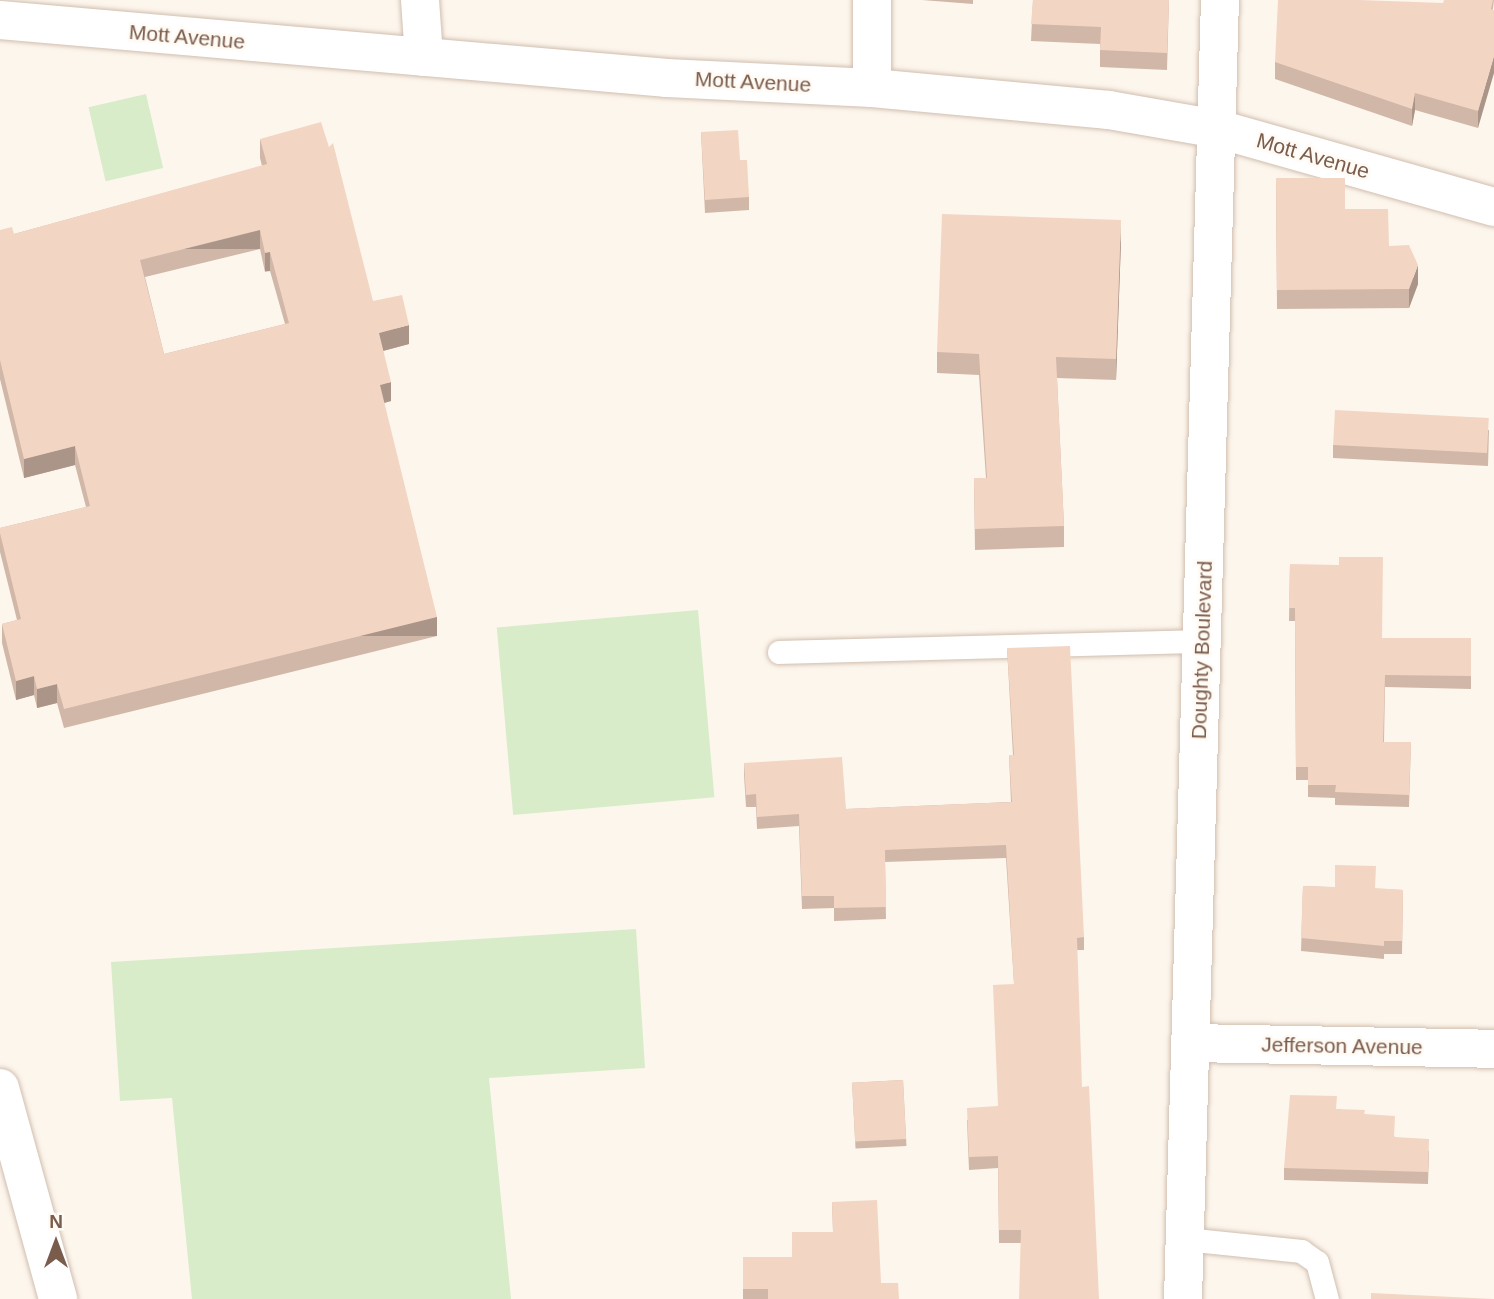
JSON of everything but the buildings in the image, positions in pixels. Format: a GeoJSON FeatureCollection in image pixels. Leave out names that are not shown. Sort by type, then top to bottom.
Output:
{"type":"FeatureCollection","features":[{"type":"Feature","properties":{"kind":"street"},"geometry":{"type":"LineString","coordinates":[[421,0],[424,57]]}},
{"type":"Feature","properties":{"kind":"street"},"geometry":{"type":"LineString","coordinates":[[872,0],[872,88]]}},
{"type":"Feature","properties":{"kind":"street","name":"Doughty Boulevard"},"geometry":{"type":"LineString","coordinates":[[1183,1299],[1220,0]]}},
{"type":"Feature","properties":{"kind":"street","name":"Mott Avenue"},"geometry":{"type":"LineString","coordinates":[[0,20],[667,78],[872,88],[1109,110],[1218,129],[1494,207]]}},
{"type":"Feature","properties":{"kind":"street","name":"Jefferson Avenue"},"geometry":{"type":"LineString","coordinates":[[1191,1044],[1494,1049]]}},
{"type":"Feature","properties":{"kind":"street"},"geometry":{"type":"LineString","coordinates":[[0,1088],[58,1299]]}},
{"type":"Feature","properties":{"kind":"lane"},"geometry":{"type":"LineString","coordinates":[[779,652],[1202,641]]}},
{"type":"Feature","properties":{"kind":"lane"},"geometry":{"type":"LineString","coordinates":[[1185,1239],[1301,1251],[1317,1262],[1327,1299]]}},
{"type":"Feature","properties":{"kind":"green space"},"geometry":{"type":"Polygon","coordinates":[[[146,94],[163,168],[106,181],[89,107],[146,94]]]}},
{"type":"Feature","properties":{"kind":"green space"},"geometry":{"type":"Polygon","coordinates":[[[698,610],[714,797],[513,815],[497,628],[698,610]]]}},
{"type":"Feature","properties":{"kind":"green space"},"geometry":{"type":"Polygon","coordinates":[[[636,929],[645,1068],[489,1078],[511,1299],[192,1299],[172,1098],[120,1101],[111,962],[636,929]]]}}]}
